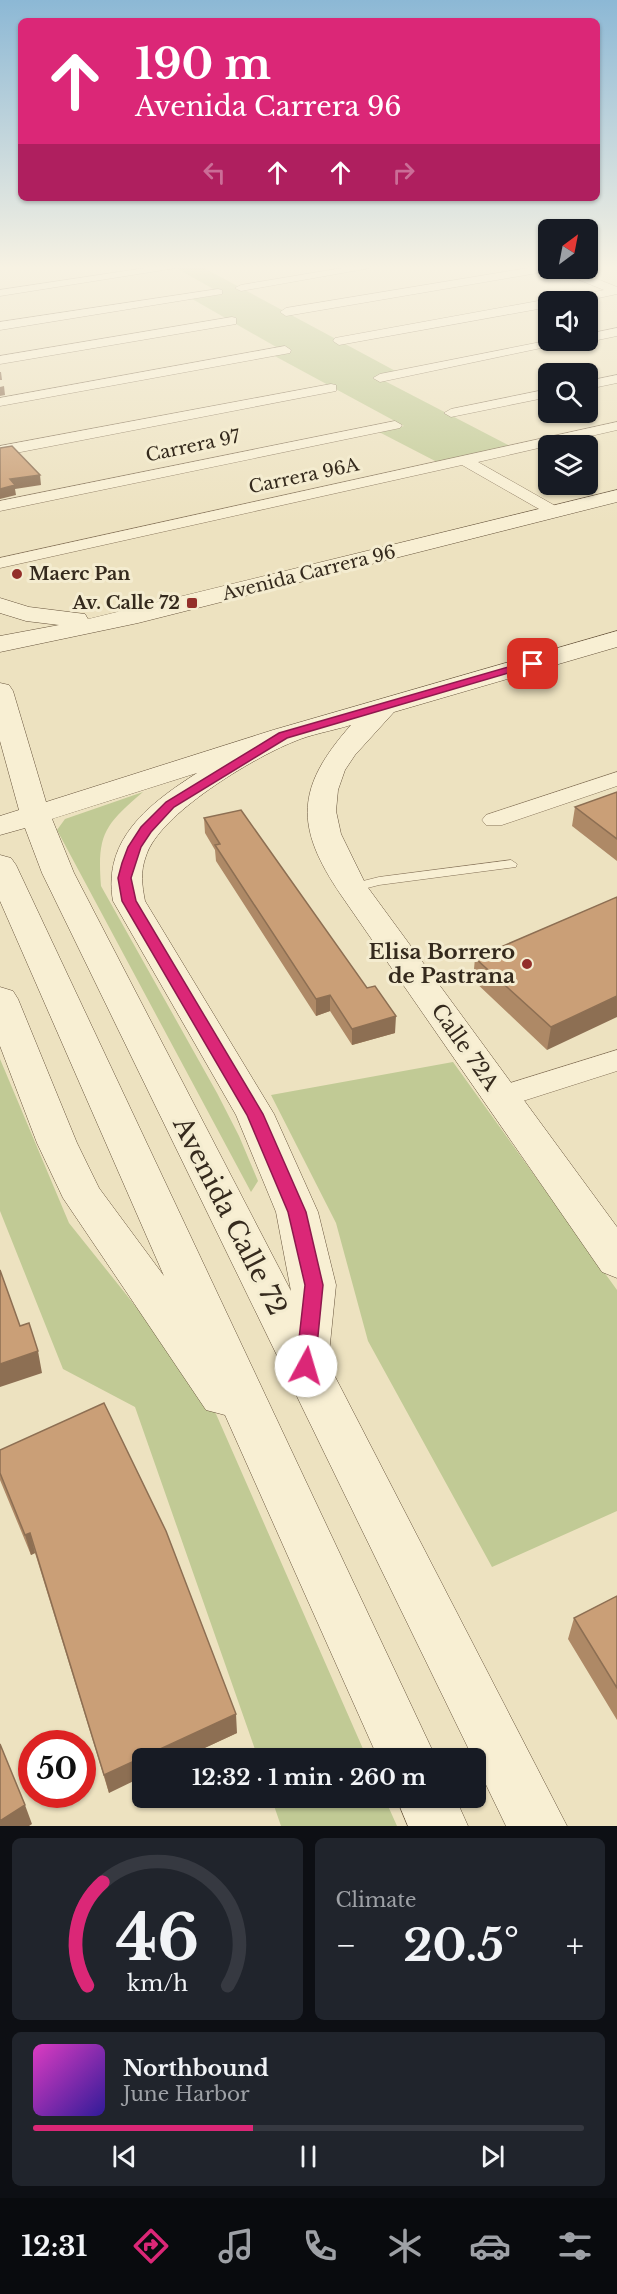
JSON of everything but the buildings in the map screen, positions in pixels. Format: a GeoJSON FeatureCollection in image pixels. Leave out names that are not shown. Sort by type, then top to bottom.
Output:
{"type":"FeatureCollection","features":[{"type":"Feature","properties":{"kind":"main road","name":"Avenida Carrera 96"},"geometry":{"type":"LineString","coordinates":[[0,644],[138,616],[617,496]]}},
{"type":"Feature","properties":{"kind":"main road"},"geometry":{"type":"LineString","coordinates":[[0,604],[39,616],[76,619],[138,616]]}},
{"type":"Feature","properties":{"kind":"main road"},"geometry":{"type":"LineString","coordinates":[[17,821],[283,736],[617,639]]}},
{"type":"Feature","properties":{"kind":"main road","name":"Avenida Calle 72"},"geometry":{"type":"LineString","coordinates":[[0,691],[17,821],[58,873],[537,1826]]}},
{"type":"Feature","properties":{"kind":"main road","name":"Calle 72A"},"geometry":{"type":"LineString","coordinates":[[384,707],[354,735],[336,762],[321,795],[320,804],[327,840],[352,888],[617,1260]]}},
{"type":"Feature","properties":{"kind":"main road"},"geometry":{"type":"LineString","coordinates":[[283,736],[170,805],[146,829],[134,847],[125,878],[129,901],[255,1114],[297,1212],[314,1285],[306,1366]]}},
{"type":"Feature","properties":{"kind":"main road"},"geometry":{"type":"LineString","coordinates":[[0,865],[265,1452],[402,1748]]}},
{"type":"Feature","properties":{"kind":"main road"},"geometry":{"type":"LineString","coordinates":[[0,999],[57,1143],[84,1198],[265,1452]]}},
{"type":"Feature","properties":{"kind":"main road"},"geometry":{"type":"LineString","coordinates":[[430,1808],[438,1826]]}},
{"type":"Feature","properties":{"kind":"street"},"geometry":{"type":"LineString","coordinates":[[0,360],[40,353]]}},
{"type":"Feature","properties":{"kind":"street"},"geometry":{"type":"LineString","coordinates":[[0,402],[273,353]]}},
{"type":"Feature","properties":{"kind":"street"},"geometry":{"type":"LineString","coordinates":[[380,378],[506,353]]}},
{"type":"Feature","properties":{"kind":"street"},"geometry":{"type":"LineString","coordinates":[[598,383],[617,379]]}},
{"type":"Feature","properties":{"kind":"street"},"geometry":{"type":"LineString","coordinates":[[0,451],[330,388]]}},
{"type":"Feature","properties":{"kind":"street"},"geometry":{"type":"LineString","coordinates":[[451,413],[538,395]]}},
{"type":"Feature","properties":{"kind":"street","name":"Carrera 97"},"geometry":{"type":"LineString","coordinates":[[0,506],[395,425]]}},
{"type":"Feature","properties":{"kind":"street","name":"Carrera 96A"},"geometry":{"type":"LineString","coordinates":[[0,563],[617,426]]}},
{"type":"Feature","properties":{"kind":"street"},"geometry":{"type":"LineString","coordinates":[[464,460],[553,512]]}},
{"type":"Feature","properties":{"kind":"street"},"geometry":{"type":"LineString","coordinates":[[494,820],[617,779]]}},
{"type":"Feature","properties":{"kind":"street"},"geometry":{"type":"LineString","coordinates":[[501,1097],[617,1060]]}},
{"type":"Feature","properties":{"kind":"lane"},"geometry":{"type":"LineString","coordinates":[[352,888],[379,881],[511,864]]}},
{"type":"Feature","properties":{"kind":"green space"},"geometry":{"type":"Polygon","coordinates":[[[362,353],[401,374],[379,378],[512,447],[439,463],[379,432],[404,426],[271,354],[362,353]]]}},
{"type":"Feature","properties":{"kind":"green space"},"geometry":{"type":"Polygon","coordinates":[[[143,792],[119,813],[106,832],[100,854],[101,886],[239,1136],[258,1181],[251,1192],[57,830],[65,819],[143,792]]]}},
{"type":"Feature","properties":{"kind":"green space"},"geometry":{"type":"Polygon","coordinates":[[[0,1059],[69,1223],[209,1398],[363,1748],[254,1748],[135,1407],[63,1369],[0,1211],[0,1059]]]}},
{"type":"Feature","properties":{"kind":"green space"},"geometry":{"type":"Polygon","coordinates":[[[453,1062],[617,1290],[617,1511],[492,1567],[368,1341],[336,1223],[271,1095],[453,1062]]]}},
{"type":"Feature","properties":{"kind":"green space"},"geometry":{"type":"Polygon","coordinates":[[[275,1808],[389,1808],[397,1826],[281,1826],[275,1808]]]}},
{"type":"Feature","properties":{"kind":"place","name":"Maerc Pan"},"geometry":{"type":"Point","coordinates":[17,574]}},
{"type":"Feature","properties":{"kind":"place","name":"Av. Calle 72"},"geometry":{"type":"Point","coordinates":[192,603]}},
{"type":"Feature","properties":{"kind":"place","name":"Elisa Borrero de Pastrana"},"geometry":{"type":"Point","coordinates":[527,964]}},
{"type":"Feature","properties":{"kind":"route"},"geometry":{"type":"LineString","coordinates":[[306,1366],[314,1285],[297,1212],[255,1114],[129,901],[125,878],[134,847],[146,829],[170,805],[200,784],[283,736],[533,664]]}}]}
